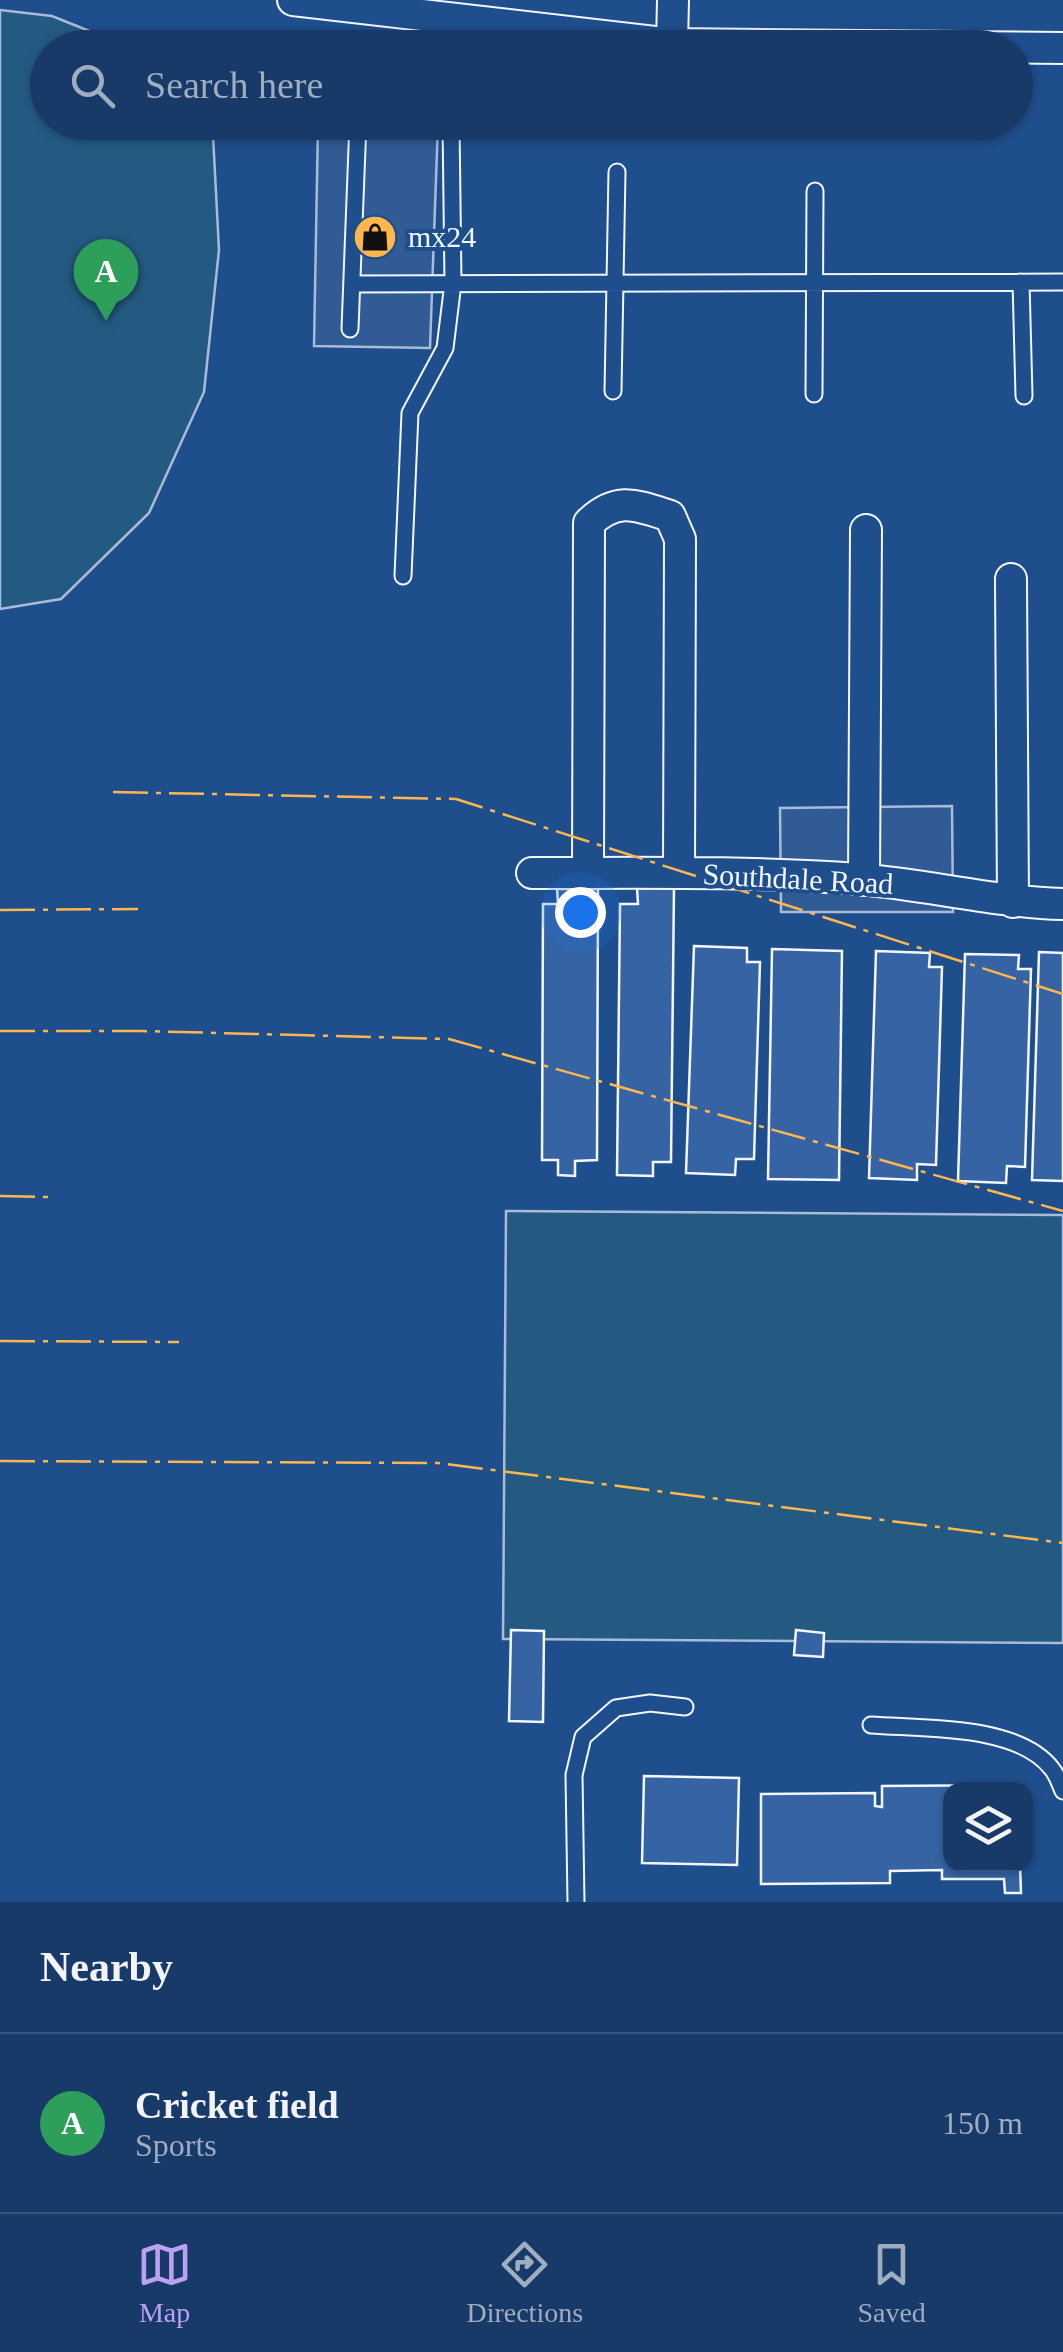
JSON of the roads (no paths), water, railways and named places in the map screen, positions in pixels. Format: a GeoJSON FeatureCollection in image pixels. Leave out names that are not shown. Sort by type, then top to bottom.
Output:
{"type":"FeatureCollection","features":[{"type":"Feature","properties":{"kind":"street"},"geometry":{"type":"LineString","coordinates":[[293,0],[432,30]]}},
{"type":"Feature","properties":{"kind":"street"},"geometry":{"type":"LineString","coordinates":[[672,30],[673,0]]}},
{"type":"Feature","properties":{"kind":"street"},"geometry":{"type":"LineString","coordinates":[[1033,48],[1063,48]]}},
{"type":"Feature","properties":{"kind":"street"},"geometry":{"type":"LineString","coordinates":[[588,873],[589,523],[602,511],[622,503],[670,516],[680,539],[680,873]]}},
{"type":"Feature","properties":{"kind":"street"},"geometry":{"type":"LineString","coordinates":[[864,880],[866,530]]}},
{"type":"Feature","properties":{"kind":"street"},"geometry":{"type":"LineString","coordinates":[[1010,579],[1013,902]]}},
{"type":"Feature","properties":{"kind":"street","name":"Southdale Road"},"geometry":{"type":"LineString","coordinates":[[532,873],[680,873],[864,880],[1013,902],[1063,904]]}},
{"type":"Feature","properties":{"kind":"lane"},"geometry":{"type":"LineString","coordinates":[[350,328],[357,140]]}},
{"type":"Feature","properties":{"kind":"lane"},"geometry":{"type":"LineString","coordinates":[[403,576],[410,413],[446,348],[453,282],[452,140]]}},
{"type":"Feature","properties":{"kind":"lane"},"geometry":{"type":"LineString","coordinates":[[612,391],[617,172]]}},
{"type":"Feature","properties":{"kind":"lane"},"geometry":{"type":"LineString","coordinates":[[814,394],[815,190]]}},
{"type":"Feature","properties":{"kind":"lane"},"geometry":{"type":"LineString","coordinates":[[1020,282],[1024,396]]}},
{"type":"Feature","properties":{"kind":"lane"},"geometry":{"type":"LineString","coordinates":[[352,284],[1063,282]]}},
{"type":"Feature","properties":{"kind":"lane"},"geometry":{"type":"LineString","coordinates":[[576,1902],[574,1775],[584,1737],[616,1708],[650,1703],[685,1706]]}},
{"type":"Feature","properties":{"kind":"lane"},"geometry":{"type":"LineString","coordinates":[[870,1725],[987,1734],[1028,1748],[1052,1768],[1063,1791]]}},
{"type":"Feature","properties":{"kind":"place","name":"mx24"},"geometry":{"type":"Point","coordinates":[375,237]}},
{"type":"Feature","properties":{"kind":"place","name":"Cricket field"},"geometry":{"type":"Point","coordinates":[106,321]}}]}
